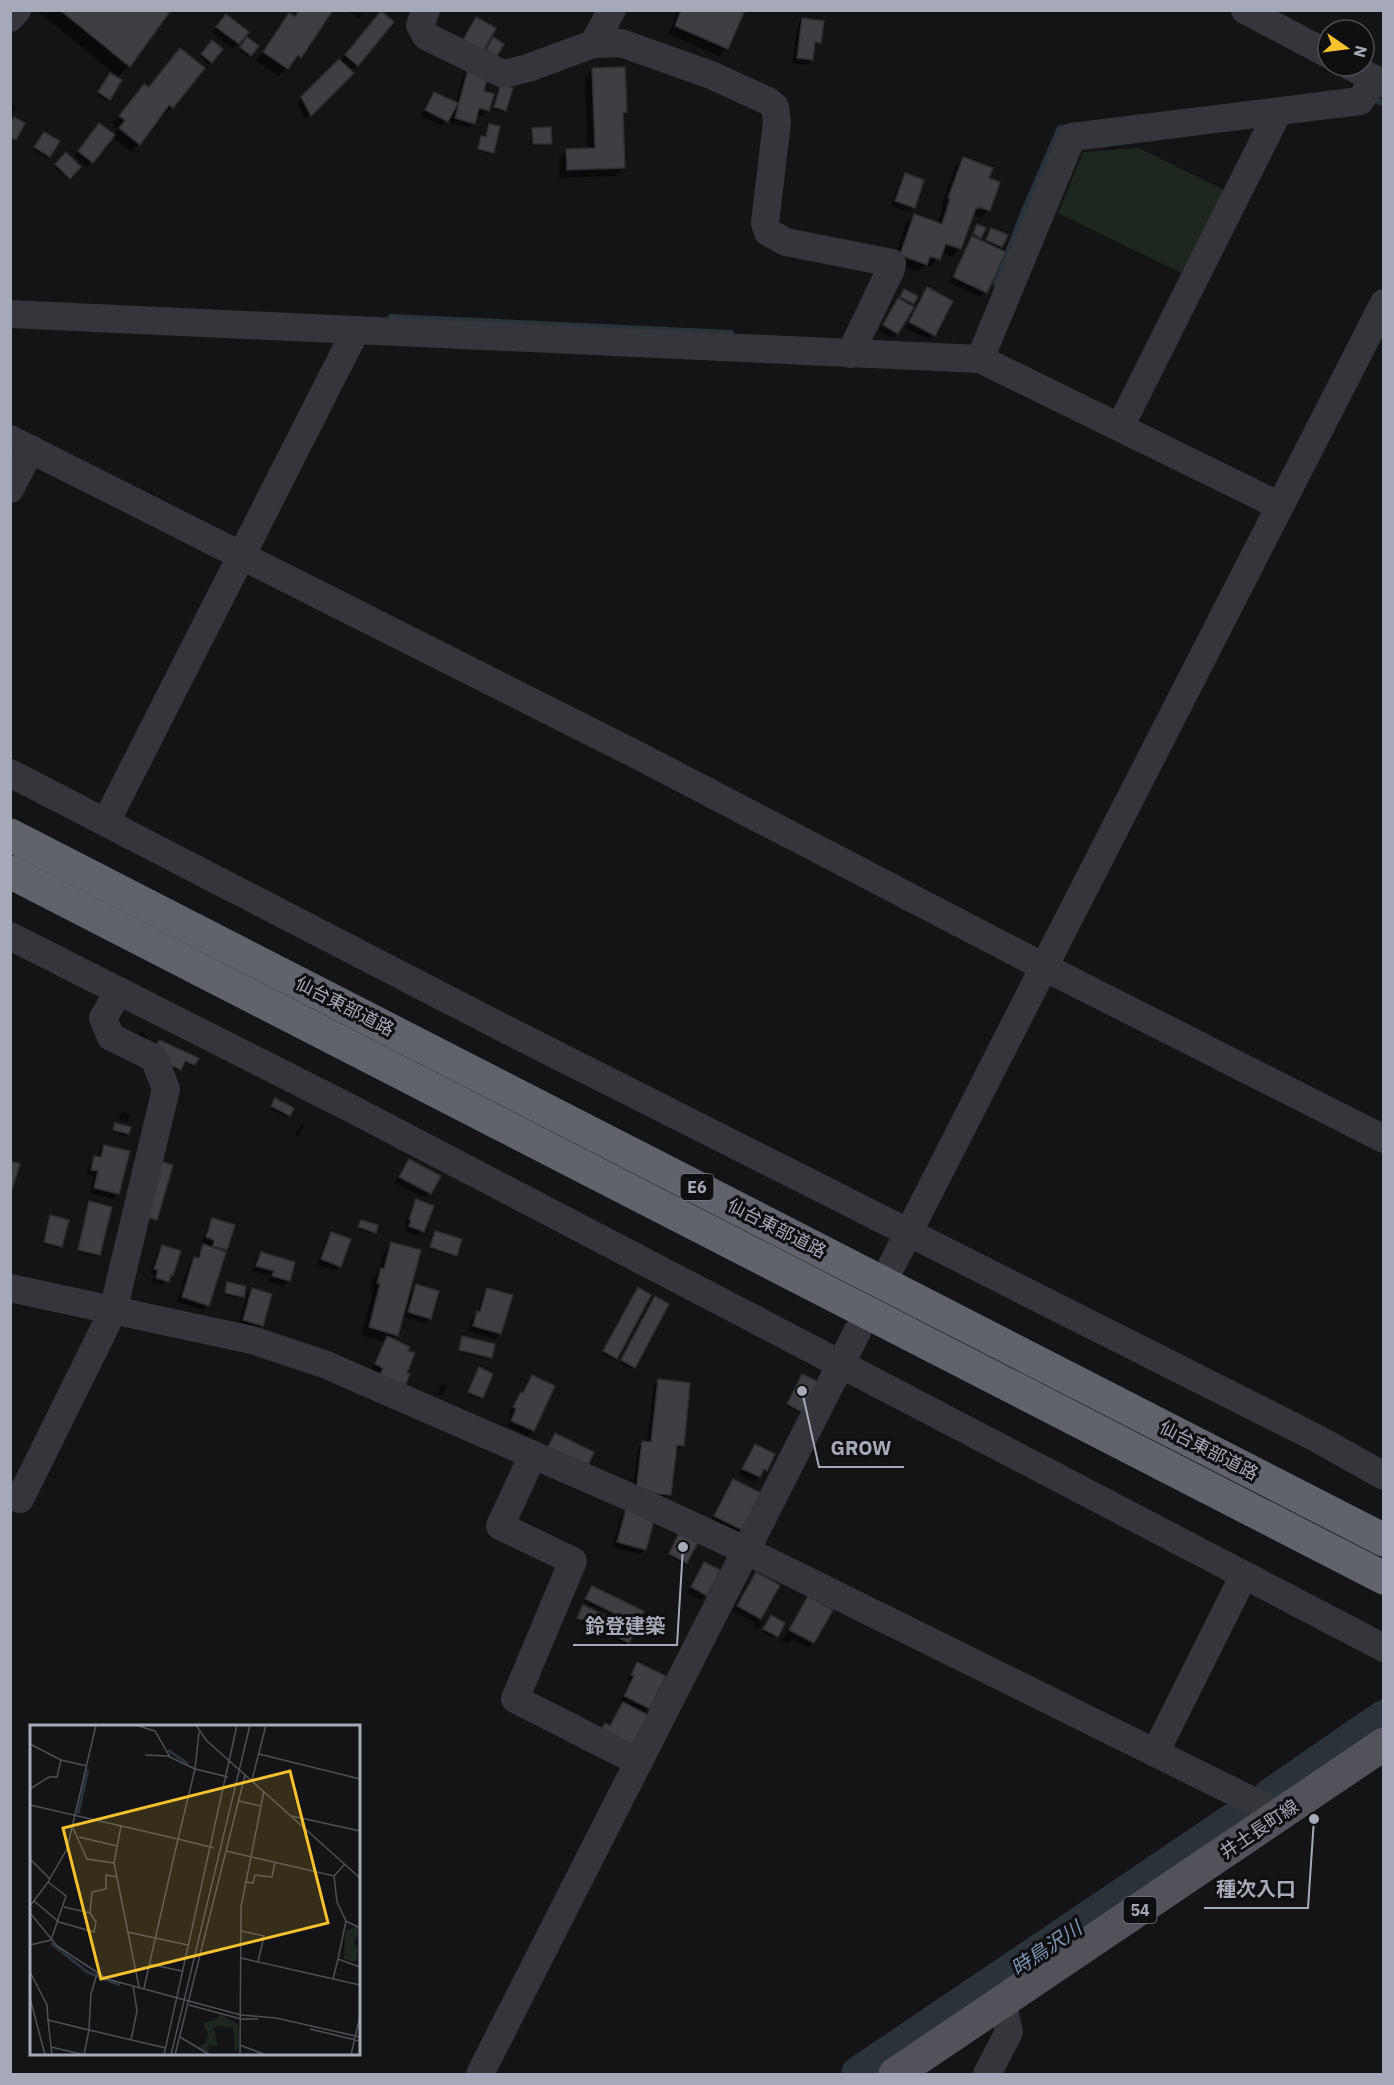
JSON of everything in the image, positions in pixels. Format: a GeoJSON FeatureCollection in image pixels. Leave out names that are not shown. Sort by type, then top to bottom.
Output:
{"type":"FeatureCollection","features":[{"type":"Feature","properties":{"kind":"highway","name":"仙台東部道路"},"geometry":{"type":"LineString","coordinates":[[10,835],[1383,1540]]}},
{"type":"Feature","properties":{"kind":"highway","name":"仙台東部道路"},"geometry":{"type":"LineString","coordinates":[[10,873],[1383,1578]]}},
{"type":"Feature","properties":{"kind":"main road","name":"井土長町線"},"geometry":{"type":"LineString","coordinates":[[895,2074],[1383,1744]]}},
{"type":"Feature","properties":{"kind":"street"},"geometry":{"type":"LineString","coordinates":[[10,18],[16,10]]}},
{"type":"Feature","properties":{"kind":"street"},"geometry":{"type":"LineString","coordinates":[[426,10],[420,25],[426,36],[503,74],[528,68],[593,44],[621,43],[711,75],[768,101],[775,107],[777,122],[765,224],[768,232],[786,242],[892,263],[850,354]]}},
{"type":"Feature","properties":{"kind":"street"},"geometry":{"type":"LineString","coordinates":[[593,44],[612,10]]}},
{"type":"Feature","properties":{"kind":"street"},"geometry":{"type":"LineString","coordinates":[[1245,10],[1316,48]]}},
{"type":"Feature","properties":{"kind":"street"},"geometry":{"type":"LineString","coordinates":[[980,359],[1072,137],[1360,101],[1368,78]]}},
{"type":"Feature","properties":{"kind":"street"},"geometry":{"type":"LineString","coordinates":[[1120,427],[1278,112]]}},
{"type":"Feature","properties":{"kind":"street"},"geometry":{"type":"LineString","coordinates":[[892,1265],[1383,303]]}},
{"type":"Feature","properties":{"kind":"street"},"geometry":{"type":"LineString","coordinates":[[10,314],[980,359],[1280,506]]}},
{"type":"Feature","properties":{"kind":"street"},"geometry":{"type":"LineString","coordinates":[[106,822],[356,330]]}},
{"type":"Feature","properties":{"kind":"street"},"geometry":{"type":"LineString","coordinates":[[10,489],[21,444],[641,757],[1044,967],[1383,1139]]}},
{"type":"Feature","properties":{"kind":"street"},"geometry":{"type":"LineString","coordinates":[[10,773],[518,1035],[1318,1439],[1383,1476]]}},
{"type":"Feature","properties":{"kind":"street"},"geometry":{"type":"LineString","coordinates":[[10,936],[354,1110],[1383,1648]]}},
{"type":"Feature","properties":{"kind":"street"},"geometry":{"type":"LineString","coordinates":[[10,1495],[20,1499],[113,1311],[166,1089],[154,1058],[111,1037],[103,1018],[119,991]]}},
{"type":"Feature","properties":{"kind":"street"},"geometry":{"type":"LineString","coordinates":[[10,1288],[252,1340],[324,1364],[639,1501],[747,1551],[1281,1815]]}},
{"type":"Feature","properties":{"kind":"street"},"geometry":{"type":"LineString","coordinates":[[480,2074],[857,1332]]}},
{"type":"Feature","properties":{"kind":"street"},"geometry":{"type":"LineString","coordinates":[[533,1455],[500,1526],[573,1561],[515,1699],[639,1762]]}},
{"type":"Feature","properties":{"kind":"street"},"geometry":{"type":"LineString","coordinates":[[1155,1753],[1245,1575]]}},
{"type":"Feature","properties":{"kind":"street"},"geometry":{"type":"LineString","coordinates":[[987,2074],[1009,2032],[1002,2002]]}},
{"type":"Feature","properties":{"kind":"shaded area"},"geometry":{"type":"Polygon","coordinates":[[[1139,148],[1228,192],[1185,275],[1058,213],[1083,152],[1139,148]]]}},
{"type":"Feature","properties":{"kind":"building"},"geometry":{"type":"Polygon","coordinates":[[[60,10],[171,10],[130,67],[60,10]]]}},
{"type":"Feature","properties":{"kind":"building"},"geometry":{"type":"Polygon","coordinates":[[[299,10],[333,10],[301,58],[298,55],[288,69],[263,52],[289,13],[295,17],[299,10]]]}},
{"type":"Feature","properties":{"kind":"building"},"geometry":{"type":"Polygon","coordinates":[[[681,10],[745,10],[728,49],[675,26],[681,10]]]}},
{"type":"Feature","properties":{"kind":"building"},"geometry":{"type":"Polygon","coordinates":[[[381,11],[394,22],[358,66],[345,55],[381,11]]]}},
{"type":"Feature","properties":{"kind":"building"},"geometry":{"type":"Polygon","coordinates":[[[226,14],[249,32],[239,44],[216,27],[226,14]]]}},
{"type":"Feature","properties":{"kind":"building"},"geometry":{"type":"Polygon","coordinates":[[[476,17],[496,28],[481,55],[461,44],[476,17]]]}},
{"type":"Feature","properties":{"kind":"building"},"geometry":{"type":"Polygon","coordinates":[[[802,18],[824,21],[821,43],[815,42],[813,60],[797,58],[802,18]]]}},
{"type":"Feature","properties":{"kind":"building"},"geometry":{"type":"Polygon","coordinates":[[[247,37],[259,46],[251,56],[240,47],[247,37]]]}},
{"type":"Feature","properties":{"kind":"building"},"geometry":{"type":"Polygon","coordinates":[[[493,37],[504,44],[497,56],[486,50],[493,37]]]}},
{"type":"Feature","properties":{"kind":"building"},"geometry":{"type":"Polygon","coordinates":[[[212,40],[223,49],[212,63],[201,54],[212,40]]]}},
{"type":"Feature","properties":{"kind":"building"},"geometry":{"type":"Polygon","coordinates":[[[180,48],[205,68],[173,108],[169,105],[140,145],[119,128],[125,120],[119,116],[144,84],[149,87],[180,48]]]}},
{"type":"Feature","properties":{"kind":"building"},"geometry":{"type":"Polygon","coordinates":[[[339,59],[354,73],[311,116],[301,97],[339,59]]]}},
{"type":"Feature","properties":{"kind":"building"},"geometry":{"type":"Polygon","coordinates":[[[625,67],[627,112],[623,113],[625,168],[567,170],[566,149],[595,148],[592,68],[625,67]]]}},
{"type":"Feature","properties":{"kind":"building"},"geometry":{"type":"Polygon","coordinates":[[[468,69],[488,74],[484,91],[494,94],[489,111],[479,108],[475,124],[455,118],[468,69]]]}},
{"type":"Feature","properties":{"kind":"building"},"geometry":{"type":"Polygon","coordinates":[[[110,73],[122,80],[110,100],[98,92],[110,73]]]}},
{"type":"Feature","properties":{"kind":"building"},"geometry":{"type":"Polygon","coordinates":[[[501,84],[513,88],[506,111],[494,107],[501,84]]]}},
{"type":"Feature","properties":{"kind":"building"},"geometry":{"type":"Polygon","coordinates":[[[434,92],[458,103],[448,122],[425,110],[434,92]]]}},
{"type":"Feature","properties":{"kind":"building"},"geometry":{"type":"Polygon","coordinates":[[[14,117],[25,123],[16,140],[10,137],[10,124],[14,117]]]}},
{"type":"Feature","properties":{"kind":"building"},"geometry":{"type":"Polygon","coordinates":[[[99,123],[115,135],[93,163],[78,151],[99,123]]]}},
{"type":"Feature","properties":{"kind":"building"},"geometry":{"type":"Polygon","coordinates":[[[489,124],[500,126],[494,153],[478,149],[481,136],[486,137],[489,124]]]}},
{"type":"Feature","properties":{"kind":"building"},"geometry":{"type":"Polygon","coordinates":[[[551,127],[552,144],[533,144],[532,128],[551,127]]]}},
{"type":"Feature","properties":{"kind":"building"},"geometry":{"type":"Polygon","coordinates":[[[44,132],[60,141],[50,157],[34,147],[44,132]]]}},
{"type":"Feature","properties":{"kind":"building"},"geometry":{"type":"Polygon","coordinates":[[[66,152],[81,167],[70,179],[55,164],[66,152]]]}},
{"type":"Feature","properties":{"kind":"building"},"geometry":{"type":"Polygon","coordinates":[[[963,157],[993,168],[989,178],[1000,182],[990,211],[976,208],[961,249],[946,244],[940,260],[930,256],[927,265],[900,255],[914,214],[942,224],[950,199],[948,198],[963,157]]]}},
{"type":"Feature","properties":{"kind":"building"},"geometry":{"type":"Polygon","coordinates":[[[905,173],[924,180],[915,208],[895,201],[905,173]]]}},
{"type":"Feature","properties":{"kind":"building"},"geometry":{"type":"Polygon","coordinates":[[[977,224],[986,228],[981,238],[973,234],[977,224]]]}},
{"type":"Feature","properties":{"kind":"building"},"geometry":{"type":"Polygon","coordinates":[[[991,228],[1008,235],[1002,247],[986,240],[991,228]]]}},
{"type":"Feature","properties":{"kind":"building"},"geometry":{"type":"Polygon","coordinates":[[[972,236],[1006,252],[987,293],[953,277],[972,236]]]}},
{"type":"Feature","properties":{"kind":"building"},"geometry":{"type":"Polygon","coordinates":[[[927,287],[953,301],[935,336],[909,322],[927,287]]]}},
{"type":"Feature","properties":{"kind":"building"},"geometry":{"type":"Polygon","coordinates":[[[904,289],[918,296],[914,304],[900,297],[904,289]]]}},
{"type":"Feature","properties":{"kind":"building"},"geometry":{"type":"Polygon","coordinates":[[[898,298],[914,307],[898,334],[883,325],[898,298]]]}},
{"type":"Feature","properties":{"kind":"building"},"geometry":{"type":"Polygon","coordinates":[[[159,1040],[199,1058],[195,1065],[185,1061],[181,1070],[164,1062],[154,1052],[159,1040]]]}},
{"type":"Feature","properties":{"kind":"building"},"geometry":{"type":"Polygon","coordinates":[[[275,1098],[294,1108],[290,1116],[271,1106],[275,1098]]]}},
{"type":"Feature","properties":{"kind":"building"},"geometry":{"type":"Polygon","coordinates":[[[115,1123],[131,1127],[129,1134],[113,1130],[115,1123]]]}},
{"type":"Feature","properties":{"kind":"building"},"geometry":{"type":"Polygon","coordinates":[[[104,1145],[130,1151],[119,1194],[94,1188],[98,1171],[91,1170],[94,1156],[101,1157],[104,1145]]]}},
{"type":"Feature","properties":{"kind":"building"},"geometry":{"type":"Polygon","coordinates":[[[153,1159],[173,1165],[157,1220],[137,1214],[153,1159]]]}},
{"type":"Feature","properties":{"kind":"building"},"geometry":{"type":"Polygon","coordinates":[[[409,1159],[441,1176],[431,1194],[399,1177],[409,1159]]]}},
{"type":"Feature","properties":{"kind":"building"},"geometry":{"type":"Polygon","coordinates":[[[10,1161],[20,1164],[10,1196],[10,1161]]]}},
{"type":"Feature","properties":{"kind":"building"},"geometry":{"type":"Polygon","coordinates":[[[416,1199],[434,1206],[424,1232],[409,1226],[416,1199]]]}},
{"type":"Feature","properties":{"kind":"building"},"geometry":{"type":"Polygon","coordinates":[[[89,1201],[112,1207],[100,1255],[78,1250],[89,1201]]]}},
{"type":"Feature","properties":{"kind":"building"},"geometry":{"type":"Polygon","coordinates":[[[50,1215],[69,1220],[62,1247],[44,1242],[50,1215]]]}},
{"type":"Feature","properties":{"kind":"building"},"geometry":{"type":"Polygon","coordinates":[[[212,1218],[235,1225],[227,1250],[213,1246],[214,1240],[206,1237],[212,1218]]]}},
{"type":"Feature","properties":{"kind":"building"},"geometry":{"type":"Polygon","coordinates":[[[361,1220],[378,1225],[376,1233],[358,1227],[361,1220]]]}},
{"type":"Feature","properties":{"kind":"building"},"geometry":{"type":"Polygon","coordinates":[[[435,1231],[462,1239],[457,1256],[430,1247],[435,1231]]]}},
{"type":"Feature","properties":{"kind":"building"},"geometry":{"type":"Polygon","coordinates":[[[331,1232],[351,1239],[341,1267],[321,1259],[331,1232]]]}},
{"type":"Feature","properties":{"kind":"building"},"geometry":{"type":"Polygon","coordinates":[[[391,1242],[421,1250],[398,1336],[369,1327],[380,1284],[377,1283],[381,1268],[384,1269],[391,1242]]]}},
{"type":"Feature","properties":{"kind":"building"},"geometry":{"type":"Polygon","coordinates":[[[203,1244],[226,1252],[209,1306],[182,1297],[194,1257],[199,1258],[203,1244]]]}},
{"type":"Feature","properties":{"kind":"building"},"geometry":{"type":"Polygon","coordinates":[[[162,1245],[181,1251],[169,1282],[156,1278],[158,1270],[154,1269],[162,1245]]]}},
{"type":"Feature","properties":{"kind":"building"},"geometry":{"type":"Polygon","coordinates":[[[261,1252],[295,1262],[290,1281],[272,1276],[274,1271],[256,1266],[261,1252]]]}},
{"type":"Feature","properties":{"kind":"building"},"geometry":{"type":"Polygon","coordinates":[[[227,1282],[246,1286],[244,1297],[225,1293],[227,1282]]]}},
{"type":"Feature","properties":{"kind":"building"},"geometry":{"type":"Polygon","coordinates":[[[416,1284],[439,1291],[431,1319],[408,1312],[416,1284]]]}},
{"type":"Feature","properties":{"kind":"building"},"geometry":{"type":"Polygon","coordinates":[[[638,1287],[651,1295],[617,1359],[603,1351],[638,1287]]]}},
{"type":"Feature","properties":{"kind":"building"},"geometry":{"type":"Polygon","coordinates":[[[252,1288],[272,1294],[263,1326],[243,1320],[252,1288]]]}},
{"type":"Feature","properties":{"kind":"building"},"geometry":{"type":"Polygon","coordinates":[[[487,1288],[513,1295],[501,1334],[473,1326],[487,1288]]]}},
{"type":"Feature","properties":{"kind":"building"},"geometry":{"type":"Polygon","coordinates":[[[655,1296],[669,1304],[635,1368],[621,1360],[655,1296]]]}},
{"type":"Feature","properties":{"kind":"building"},"geometry":{"type":"Polygon","coordinates":[[[387,1336],[410,1347],[408,1351],[415,1353],[407,1373],[410,1374],[405,1386],[380,1375],[383,1368],[375,1364],[387,1336]]]}},
{"type":"Feature","properties":{"kind":"building"},"geometry":{"type":"Polygon","coordinates":[[[462,1336],[495,1344],[492,1358],[459,1350],[462,1336]]]}},
{"type":"Feature","properties":{"kind":"building"},"geometry":{"type":"Polygon","coordinates":[[[479,1367],[493,1374],[483,1398],[468,1392],[479,1367]]]}},
{"type":"Feature","properties":{"kind":"building"},"geometry":{"type":"Polygon","coordinates":[[[802,1374],[819,1382],[804,1413],[787,1404],[802,1374]]]}},
{"type":"Feature","properties":{"kind":"building"},"geometry":{"type":"Polygon","coordinates":[[[532,1375],[555,1386],[534,1431],[511,1421],[516,1409],[513,1407],[532,1375]]]}},
{"type":"Feature","properties":{"kind":"building"},"geometry":{"type":"Polygon","coordinates":[[[658,1379],[690,1383],[684,1446],[677,1445],[671,1495],[636,1492],[642,1441],[651,1442],[658,1379]]]}},
{"type":"Feature","properties":{"kind":"building"},"geometry":{"type":"Polygon","coordinates":[[[555,1433],[594,1452],[586,1470],[546,1451],[555,1433]]]}},
{"type":"Feature","properties":{"kind":"building"},"geometry":{"type":"Polygon","coordinates":[[[755,1444],[775,1454],[767,1471],[764,1469],[760,1477],[742,1469],[755,1444]]]}},
{"type":"Feature","properties":{"kind":"building"},"geometry":{"type":"Polygon","coordinates":[[[733,1479],[761,1493],[742,1530],[714,1516],[733,1479]]]}},
{"type":"Feature","properties":{"kind":"building"},"geometry":{"type":"Polygon","coordinates":[[[626,1509],[655,1517],[646,1550],[617,1542],[626,1509]]]}},
{"type":"Feature","properties":{"kind":"building"},"geometry":{"type":"Polygon","coordinates":[[[679,1533],[698,1542],[687,1563],[669,1554],[679,1533]]]}},
{"type":"Feature","properties":{"kind":"building"},"geometry":{"type":"Polygon","coordinates":[[[704,1562],[720,1570],[707,1596],[691,1587],[704,1562]]]}},
{"type":"Feature","properties":{"kind":"building"},"geometry":{"type":"Polygon","coordinates":[[[756,1572],[780,1585],[761,1619],[737,1606],[756,1572]]]}},
{"type":"Feature","properties":{"kind":"building"},"geometry":{"type":"Polygon","coordinates":[[[592,1586],[644,1611],[638,1625],[585,1599],[592,1586]]]}},
{"type":"Feature","properties":{"kind":"building"},"geometry":{"type":"Polygon","coordinates":[[[808,1596],[833,1610],[814,1643],[789,1630],[808,1596]]]}},
{"type":"Feature","properties":{"kind":"building"},"geometry":{"type":"Polygon","coordinates":[[[583,1605],[636,1630],[629,1643],[577,1618],[583,1605]]]}},
{"type":"Feature","properties":{"kind":"building"},"geometry":{"type":"Polygon","coordinates":[[[771,1615],[785,1623],[778,1637],[763,1629],[771,1615]]]}},
{"type":"Feature","properties":{"kind":"building"},"geometry":{"type":"Polygon","coordinates":[[[637,1662],[666,1676],[650,1709],[624,1696],[634,1676],[631,1675],[637,1662]]]}},
{"type":"Feature","properties":{"kind":"building"},"geometry":{"type":"Polygon","coordinates":[[[623,1702],[648,1715],[632,1746],[601,1730],[605,1723],[610,1726],[623,1702]]]}},
{"type":"Feature","properties":{"kind":"waterway"},"geometry":{"type":"LineString","coordinates":[[1374,99],[1384,104]]}},
{"type":"Feature","properties":{"kind":"waterway"},"geometry":{"type":"LineString","coordinates":[[996,284],[1024,211],[1060,128],[1068,127]]}},
{"type":"Feature","properties":{"kind":"waterway"},"geometry":{"type":"LineString","coordinates":[[391,317],[731,333]]}},
{"type":"Feature","properties":{"kind":"waterway","name":"時鳥沢川"},"geometry":{"type":"LineString","coordinates":[[1271,1796],[1384,1718]]}},
{"type":"Feature","properties":{"kind":"waterway","name":"時鳥沢川"},"geometry":{"type":"LineString","coordinates":[[859,2074],[1232,1822]]}},
{"type":"Feature","properties":{"kind":"place","name":"GROW"},"geometry":{"type":"Point","coordinates":[802,1391]}},
{"type":"Feature","properties":{"kind":"place","name":"鈴登建築"},"geometry":{"type":"Point","coordinates":[683,1547]}},
{"type":"Feature","properties":{"kind":"place","name":"種次入口"},"geometry":{"type":"Point","coordinates":[1314,1819]}}]}
